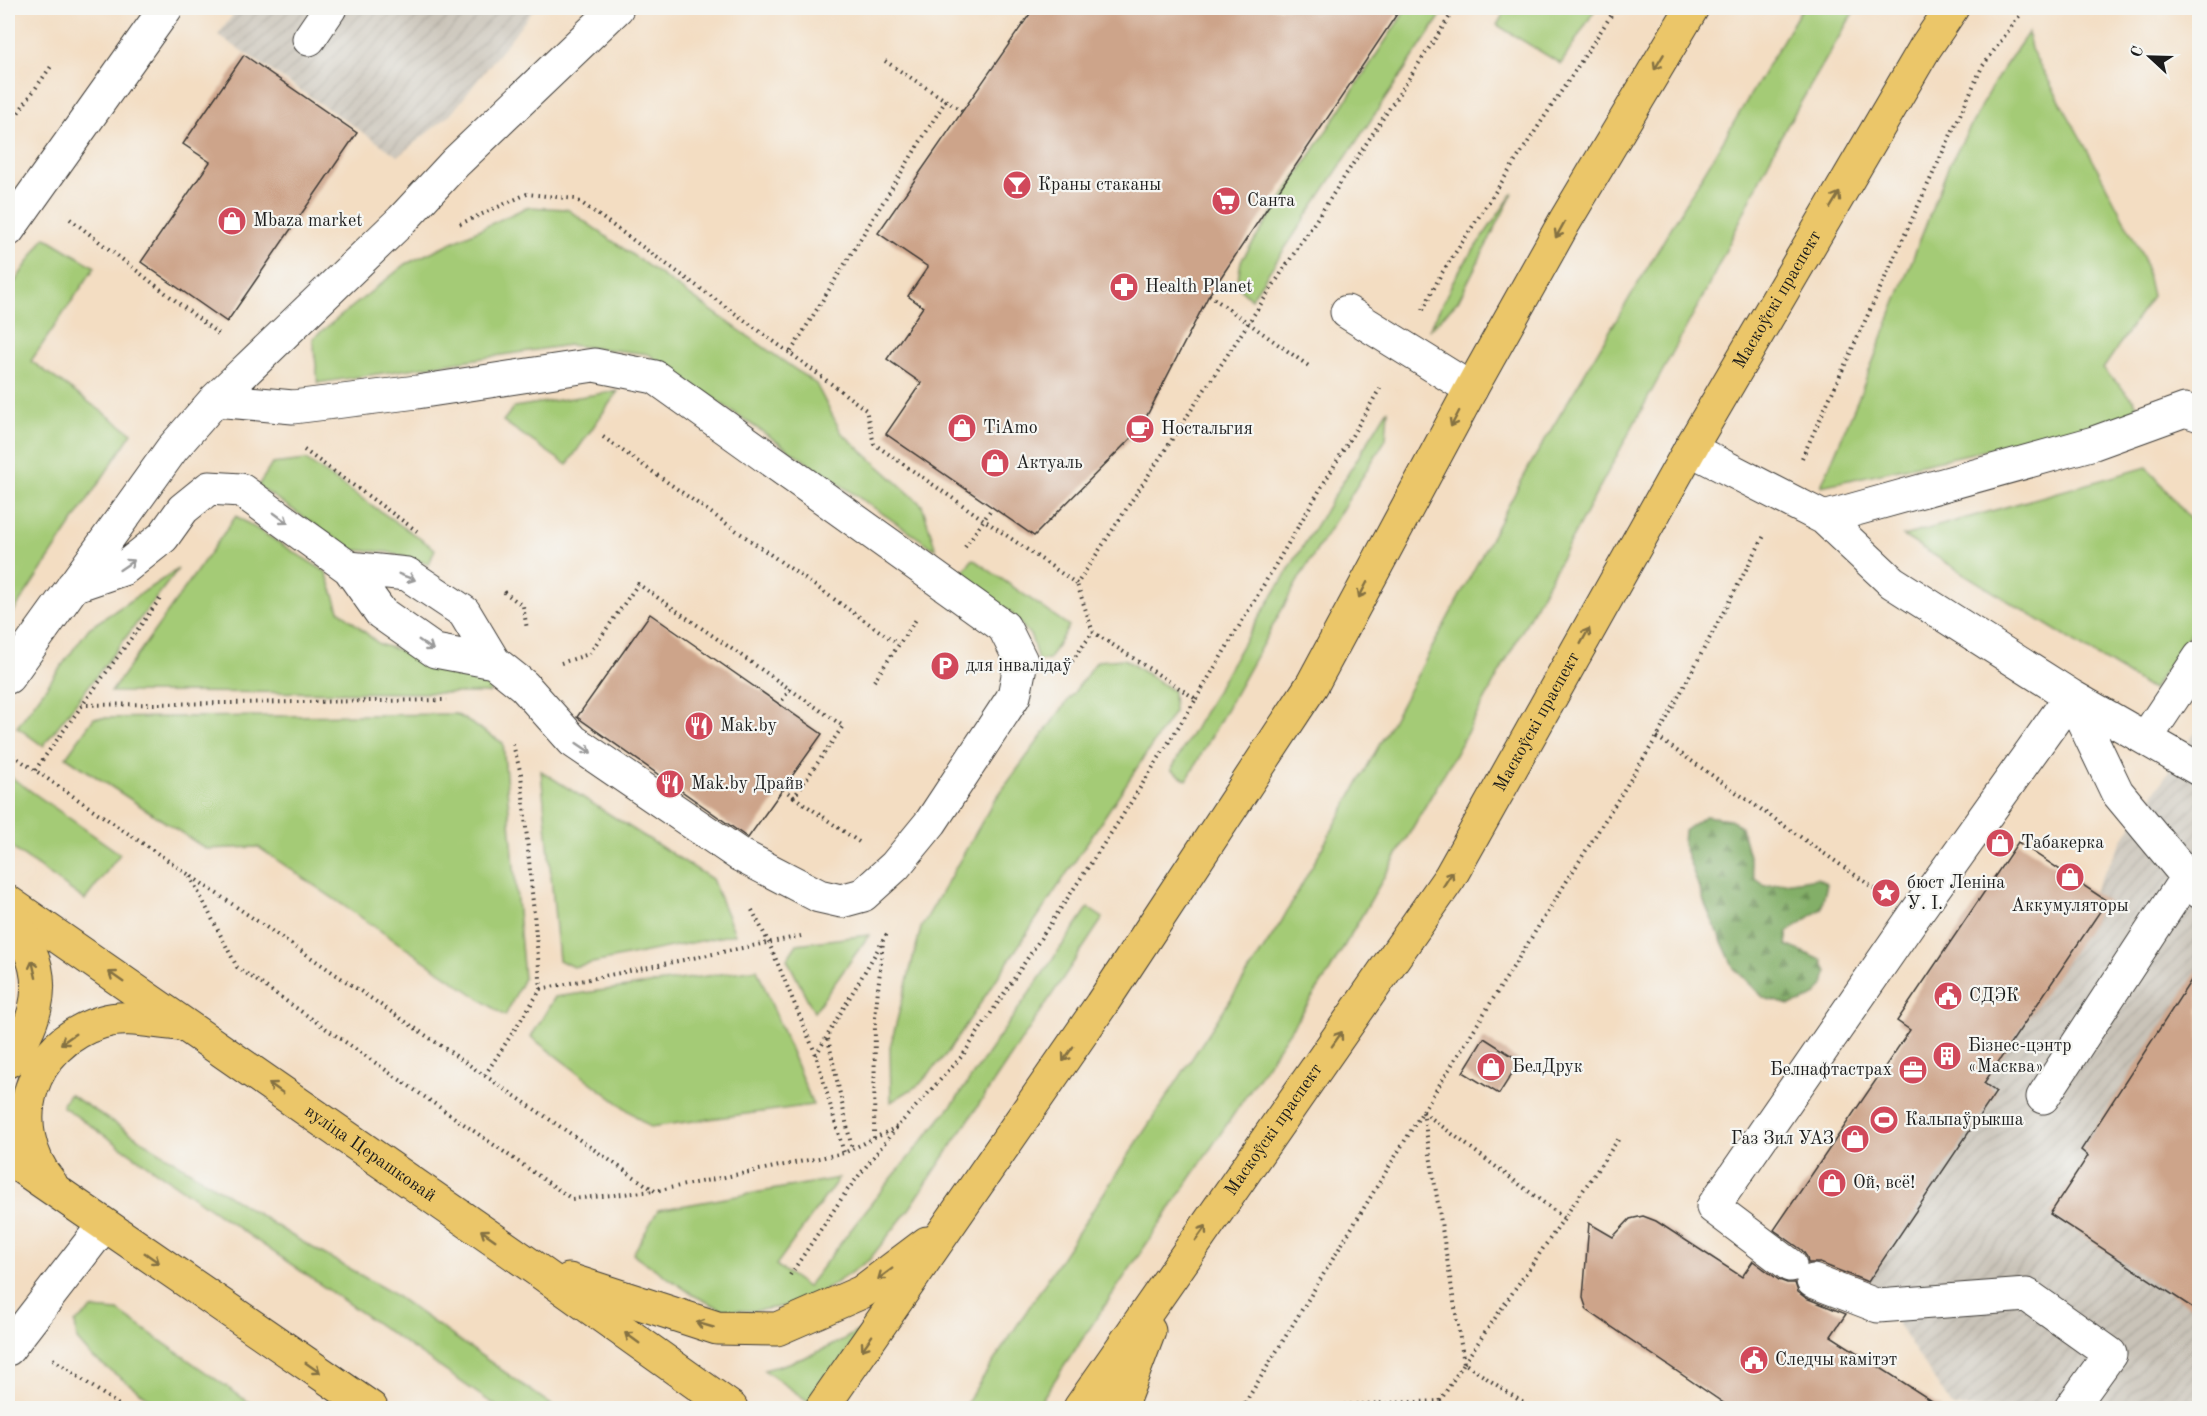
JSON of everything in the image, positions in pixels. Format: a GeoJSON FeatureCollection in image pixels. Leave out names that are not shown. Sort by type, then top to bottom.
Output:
{"type":"FeatureCollection","features":[{"type":"Feature","properties":{"kind":"main road"},"geometry":{"type":"LineString","coordinates":[[1923,8],[1925,48]]}},
{"type":"Feature","properties":{"kind":"main road","name":"Маскоўскі праспект"},"geometry":{"type":"LineString","coordinates":[[1080,1408],[1450,877],[1690,449],[1925,48],[1952,8]]}},
{"type":"Feature","properties":{"kind":"main road"},"geometry":{"type":"LineString","coordinates":[[822,1408],[1101,1005],[1312,685],[1471,389],[1565,220],[1690,9]]}},
{"type":"Feature","properties":{"kind":"main road"},"geometry":{"type":"LineString","coordinates":[[8,903],[18,930],[30,951],[37,975],[38,999],[32,1022],[21,1044],[8,1061]]}},
{"type":"Feature","properties":{"kind":"main road","name":"вуліца Церашковай"},"geometry":{"type":"LineString","coordinates":[[8,903],[536,1269],[731,1408]]}},
{"type":"Feature","properties":{"kind":"main road"},"geometry":{"type":"LineString","coordinates":[[59,1194],[41,1171],[30,1145],[27,1117],[31,1089],[43,1064],[60,1044],[81,1029],[104,1021],[130,1019],[184,1024]]}},
{"type":"Feature","properties":{"kind":"main road"},"geometry":{"type":"LineString","coordinates":[[8,1158],[371,1408]]}},
{"type":"Feature","properties":{"kind":"main road"},"geometry":{"type":"LineString","coordinates":[[536,1269],[671,1315],[717,1328],[777,1329],[862,1292],[949,1226]]}},
{"type":"Feature","properties":{"kind":"main road"},"geometry":{"type":"LineString","coordinates":[[1120,1408],[1167,1281]]}},
{"type":"Feature","properties":{"kind":"lane"},"geometry":{"type":"LineString","coordinates":[[8,230],[166,8]]}},
{"type":"Feature","properties":{"kind":"lane"},"geometry":{"type":"LineString","coordinates":[[309,39],[330,8]]}},
{"type":"Feature","properties":{"kind":"lane"},"geometry":{"type":"LineString","coordinates":[[8,677],[172,449],[215,400],[402,220],[454,162],[617,8]]}},
{"type":"Feature","properties":{"kind":"lane"},"geometry":{"type":"LineString","coordinates":[[1347,312],[1471,389]]}},
{"type":"Feature","properties":{"kind":"lane"},"geometry":{"type":"LineString","coordinates":[[215,400],[293,406],[417,392],[594,365],[655,377],[1004,627],[1021,661],[1014,696],[931,822],[895,866],[879,881],[863,895],[842,901],[819,896],[740,855],[573,741],[524,686],[494,662],[464,612],[407,574],[349,568]]}},
{"type":"Feature","properties":{"kind":"lane"},"geometry":{"type":"LineString","coordinates":[[1824,518],[2094,442],[2184,410],[2199,415]]}},
{"type":"Feature","properties":{"kind":"lane"},"geometry":{"type":"LineString","coordinates":[[1690,449],[1824,518],[1892,582],[2071,696],[2199,770]]}},
{"type":"Feature","properties":{"kind":"lane"},"geometry":{"type":"LineString","coordinates":[[73,586],[123,568],[163,537],[183,509],[209,488],[242,490],[349,568],[381,613],[435,651],[494,662]]}},
{"type":"Feature","properties":{"kind":"lane"},"geometry":{"type":"LineString","coordinates":[[2146,738],[2199,657]]}},
{"type":"Feature","properties":{"kind":"lane"},"geometry":{"type":"LineString","coordinates":[[2043,1097],[2193,885],[2117,792],[2071,696]]}},
{"type":"Feature","properties":{"kind":"lane"},"geometry":{"type":"LineString","coordinates":[[2071,696],[1914,916],[1713,1207],[1802,1273],[1878,1306],[2027,1295],[2110,1354],[2071,1408]]}},
{"type":"Feature","properties":{"kind":"lane"},"geometry":{"type":"LineString","coordinates":[[13,1342],[104,1225]]}},
{"type":"Feature","properties":{"kind":"path"},"geometry":{"type":"LineString","coordinates":[[1077,584],[1452,13],[1468,8]]}},
{"type":"Feature","properties":{"kind":"path"},"geometry":{"type":"LineString","coordinates":[[1242,1408],[1423,1111],[1657,737],[1784,497],[1982,67],[2025,8]]}},
{"type":"Feature","properties":{"kind":"path"},"geometry":{"type":"LineString","coordinates":[[885,61],[962,111]]}},
{"type":"Feature","properties":{"kind":"path"},"geometry":{"type":"LineString","coordinates":[[8,127],[52,65]]}},
{"type":"Feature","properties":{"kind":"path"},"geometry":{"type":"LineString","coordinates":[[790,353],[946,100]]}},
{"type":"Feature","properties":{"kind":"path"},"geometry":{"type":"LineString","coordinates":[[576,199],[866,410],[874,444],[1077,584],[1093,632],[1196,699],[1121,818],[963,1055],[897,1127],[846,1192],[790,1275]]}},
{"type":"Feature","properties":{"kind":"path"},"geometry":{"type":"LineString","coordinates":[[84,230],[222,336]]}},
{"type":"Feature","properties":{"kind":"path"},"geometry":{"type":"LineString","coordinates":[[1209,295],[1310,367]]}},
{"type":"Feature","properties":{"kind":"path"},"geometry":{"type":"LineString","coordinates":[[603,436],[898,644]]}},
{"type":"Feature","properties":{"kind":"path"},"geometry":{"type":"LineString","coordinates":[[983,521],[992,508]]}},
{"type":"Feature","properties":{"kind":"path"},"geometry":{"type":"LineString","coordinates":[[589,654],[639,584],[790,689],[843,726],[794,797]]}},
{"type":"Feature","properties":{"kind":"path"},"geometry":{"type":"LineString","coordinates":[[35,770],[165,593]]}},
{"type":"Feature","properties":{"kind":"path"},"geometry":{"type":"LineString","coordinates":[[874,681],[923,609]]}},
{"type":"Feature","properties":{"kind":"path"},"geometry":{"type":"LineString","coordinates":[[779,705],[790,689]]}},
{"type":"Feature","properties":{"kind":"path"},"geometry":{"type":"LineString","coordinates":[[81,705],[450,700]]}},
{"type":"Feature","properties":{"kind":"path"},"geometry":{"type":"LineString","coordinates":[[485,1076],[541,989],[521,774],[510,732]]}},
{"type":"Feature","properties":{"kind":"path"},"geometry":{"type":"LineString","coordinates":[[1657,737],[1914,916]]}},
{"type":"Feature","properties":{"kind":"path"},"geometry":{"type":"LineString","coordinates":[[8,752],[655,1191]]}},
{"type":"Feature","properties":{"kind":"path"},"geometry":{"type":"LineString","coordinates":[[783,789],[866,847]]}},
{"type":"Feature","properties":{"kind":"path"},"geometry":{"type":"LineString","coordinates":[[189,874],[237,967],[572,1199],[655,1191],[844,1153],[897,1127]]}},
{"type":"Feature","properties":{"kind":"path"},"geometry":{"type":"LineString","coordinates":[[816,1055],[893,922]]}},
{"type":"Feature","properties":{"kind":"path"},"geometry":{"type":"LineString","coordinates":[[541,989],[802,936]]}},
{"type":"Feature","properties":{"kind":"path"},"geometry":{"type":"LineString","coordinates":[[874,1138],[875,1018],[883,940]]}},
{"type":"Feature","properties":{"kind":"path"},"geometry":{"type":"LineString","coordinates":[[770,943],[816,1055],[844,1153]]}},
{"type":"Feature","properties":{"kind":"path"},"geometry":{"type":"LineString","coordinates":[[828,1037],[852,1149]]}},
{"type":"Feature","properties":{"kind":"path"},"geometry":{"type":"LineString","coordinates":[[1423,1111],[1564,1218]]}},
{"type":"Feature","properties":{"kind":"path"},"geometry":{"type":"LineString","coordinates":[[1423,1111],[1464,1363],[1531,1408]]}},
{"type":"Feature","properties":{"kind":"path"},"geometry":{"type":"LineString","coordinates":[[1440,1401],[1620,1137]]}},
{"type":"Feature","properties":{"kind":"path"},"geometry":{"type":"LineString","coordinates":[[13,1342],[123,1408]]}},
{"type":"Feature","properties":{"kind":"path"},"geometry":{"type":"LineString","coordinates":[[1260,1408],[1440,1401],[1451,1408]]}},
{"type":"Feature","properties":{"kind":"shaded area"},"geometry":{"type":"Polygon","coordinates":[[[238,8],[535,8],[451,114],[398,156],[218,35],[238,8]]]}},
{"type":"Feature","properties":{"kind":"shaded area"},"geometry":{"type":"Polygon","coordinates":[[[2199,727],[2199,1408],[1953,1408],[1869,1280],[1996,1092],[1984,1083],[2128,831],[2199,727]]]}},
{"type":"Feature","properties":{"kind":"green space"},"geometry":{"type":"Polygon","coordinates":[[[1407,8],[1446,8],[1251,299],[1237,285],[1241,261],[1407,8]]]}},
{"type":"Feature","properties":{"kind":"green space"},"geometry":{"type":"Polygon","coordinates":[[[1507,8],[1596,8],[1561,64],[1497,25],[1507,8]]]}},
{"type":"Feature","properties":{"kind":"green space"},"geometry":{"type":"Polygon","coordinates":[[[1802,8],[1856,8],[1781,136],[1708,287],[1456,753],[1328,974],[1036,1408],[963,1408],[1280,924],[1530,465],[1802,8]]]}},
{"type":"Feature","properties":{"kind":"green space"},"geometry":{"type":"Polygon","coordinates":[[[2028,33],[2031,49],[2143,256],[2152,296],[2103,369],[2133,399],[2143,416],[1821,486],[1861,392],[1949,165],[2000,73],[2028,33]]]}},
{"type":"Feature","properties":{"kind":"green space"},"geometry":{"type":"Polygon","coordinates":[[[1513,193],[1458,301],[1429,330],[1457,274],[1513,193]]]}},
{"type":"Feature","properties":{"kind":"green space"},"geometry":{"type":"Polygon","coordinates":[[[527,207],[567,209],[816,384],[841,432],[922,505],[936,550],[648,354],[569,345],[318,383],[313,338],[406,264],[527,207]]]}},
{"type":"Feature","properties":{"kind":"green space"},"geometry":{"type":"Polygon","coordinates":[[[45,237],[95,267],[31,361],[132,433],[8,620],[8,292],[45,237]]]}},
{"type":"Feature","properties":{"kind":"green space"},"geometry":{"type":"Polygon","coordinates":[[[618,391],[567,465],[503,421],[514,407],[618,391]]]}},
{"type":"Feature","properties":{"kind":"green space"},"geometry":{"type":"Polygon","coordinates":[[[1388,409],[1386,439],[1300,577],[1187,780],[1171,770],[1247,637],[1388,409]]]}},
{"type":"Feature","properties":{"kind":"green space"},"geometry":{"type":"Polygon","coordinates":[[[306,460],[435,549],[429,564],[387,552],[352,550],[258,486],[272,464],[306,460]]]}},
{"type":"Feature","properties":{"kind":"green space"},"geometry":{"type":"Polygon","coordinates":[[[2147,467],[2190,519],[2200,557],[2199,620],[2152,690],[1903,536],[2147,467]]]}},
{"type":"Feature","properties":{"kind":"green space"},"geometry":{"type":"Polygon","coordinates":[[[236,516],[326,572],[339,610],[379,644],[495,681],[489,693],[111,692],[236,516]]]}},
{"type":"Feature","properties":{"kind":"green space"},"geometry":{"type":"Polygon","coordinates":[[[973,559],[1069,626],[1049,659],[1038,661],[1031,636],[1011,613],[960,575],[973,559]]]}},
{"type":"Feature","properties":{"kind":"green space"},"geometry":{"type":"Polygon","coordinates":[[[178,569],[43,746],[17,727],[89,628],[178,569]]]}},
{"type":"Feature","properties":{"kind":"green space"},"geometry":{"type":"Polygon","coordinates":[[[1124,659],[1173,691],[1174,712],[948,1052],[920,1084],[891,1102],[890,1047],[921,928],[994,801],[1097,661],[1124,659]]]}},
{"type":"Feature","properties":{"kind":"green space"},"geometry":{"type":"Polygon","coordinates":[[[456,714],[503,743],[524,978],[505,1016],[258,847],[206,849],[66,757],[94,718],[456,714]]]}},
{"type":"Feature","properties":{"kind":"green space"},"geometry":{"type":"Polygon","coordinates":[[[541,771],[712,879],[735,934],[573,967],[559,960],[541,771]]]}},
{"type":"Feature","properties":{"kind":"green space"},"geometry":{"type":"Polygon","coordinates":[[[8,775],[120,854],[85,900],[8,845],[8,775]]]}},
{"type":"Feature","properties":{"kind":"green space"},"geometry":{"type":"Polygon","coordinates":[[[1705,816],[1730,819],[1741,827],[1755,878],[1765,886],[1817,878],[1827,884],[1821,909],[1788,932],[1786,945],[1822,960],[1827,972],[1824,985],[1815,996],[1789,1005],[1764,998],[1734,968],[1706,907],[1683,844],[1684,831],[1705,816]]]}},
{"type":"Feature","properties":{"kind":"green space"},"geometry":{"type":"Polygon","coordinates":[[[1088,908],[1103,918],[910,1208],[869,1260],[819,1294],[798,1304],[754,1311],[723,1310],[695,1296],[633,1254],[658,1210],[839,1178],[776,1265],[807,1287],[873,1201],[955,1101],[1088,908]]]}},
{"type":"Feature","properties":{"kind":"green space"},"geometry":{"type":"Polygon","coordinates":[[[869,935],[814,1012],[787,959],[797,944],[869,935]]]}},
{"type":"Feature","properties":{"kind":"green space"},"geometry":{"type":"Polygon","coordinates":[[[757,969],[813,1105],[650,1127],[531,1037],[555,997],[757,969]]]}},
{"type":"Feature","properties":{"kind":"green space"},"geometry":{"type":"Polygon","coordinates":[[[69,1094],[294,1237],[390,1292],[556,1408],[499,1408],[62,1106],[69,1094]]]}},
{"type":"Feature","properties":{"kind":"green space"},"geometry":{"type":"Polygon","coordinates":[[[92,1309],[118,1311],[257,1408],[162,1408],[92,1357],[77,1340],[75,1323],[92,1309]]]}},
{"type":"Feature","properties":{"kind":"green space"},"geometry":{"type":"Polygon","coordinates":[[[868,1325],[812,1404],[764,1370],[818,1352],[868,1325]]]}},
{"type":"Feature","properties":{"kind":"building"},"geometry":{"type":"Polygon","coordinates":[[[1034,8],[1401,8],[1209,295],[1140,429],[1034,536],[886,434],[921,383],[887,359],[923,307],[908,296],[928,267],[878,233],[1034,8]]]}},
{"type":"Feature","properties":{"kind":"building","name":"Mbaza market"},"geometry":{"type":"Polygon","coordinates":[[[244,55],[357,133],[227,322],[141,262],[210,162],[183,144],[244,55]]]}},
{"type":"Feature","properties":{"kind":"building","name":"Mak.by"},"geometry":{"type":"Polygon","coordinates":[[[650,614],[822,734],[748,838],[577,717],[650,614]]]}},
{"type":"Feature","properties":{"kind":"building","name":"Бізнес-цэнтр «Масква»"},"geometry":{"type":"Polygon","coordinates":[[[2018,842],[2107,901],[1984,1083],[1996,1092],[1868,1282],[1820,1263],[1808,1263],[1802,1250],[1774,1230],[1910,1030],[1897,1021],[2018,842]]]}},
{"type":"Feature","properties":{"kind":"building"},"geometry":{"type":"Polygon","coordinates":[[[2199,968],[2199,1312],[2050,1214],[2088,1156],[2081,1150],[2199,968]]]}},
{"type":"Feature","properties":{"kind":"building"},"geometry":{"type":"Polygon","coordinates":[[[1484,1038],[1520,1061],[1499,1094],[1463,1072],[1484,1038]]]}},
{"type":"Feature","properties":{"kind":"building"},"geometry":{"type":"Polygon","coordinates":[[[1643,1216],[1656,1221],[1742,1277],[1753,1261],[1779,1280],[1795,1283],[1798,1292],[1806,1298],[1846,1314],[1831,1336],[1943,1408],[1731,1408],[1587,1310],[1583,1298],[1589,1223],[1613,1237],[1630,1219],[1643,1216]]]}},
{"type":"Feature","properties":{"kind":"place","name":"Краны стаканы"},"geometry":{"type":"Point","coordinates":[1017,185]}},
{"type":"Feature","properties":{"kind":"place","name":"Санта"},"geometry":{"type":"Point","coordinates":[1226,201]}},
{"type":"Feature","properties":{"kind":"place","name":"Mbaza market"},"geometry":{"type":"Point","coordinates":[232,221]}},
{"type":"Feature","properties":{"kind":"place","name":"Health Planet"},"geometry":{"type":"Point","coordinates":[1124,287]}},
{"type":"Feature","properties":{"kind":"place","name":"TiAmo"},"geometry":{"type":"Point","coordinates":[962,428]}},
{"type":"Feature","properties":{"kind":"place","name":"Ностальгия"},"geometry":{"type":"Point","coordinates":[1140,429]}},
{"type":"Feature","properties":{"kind":"place","name":"Актуаль"},"geometry":{"type":"Point","coordinates":[995,463]}},
{"type":"Feature","properties":{"kind":"place","name":"для інвалідаў"},"geometry":{"type":"Point","coordinates":[945,666]}},
{"type":"Feature","properties":{"kind":"place","name":"Mak.by"},"geometry":{"type":"Point","coordinates":[699,726]}},
{"type":"Feature","properties":{"kind":"place","name":"Маk.by Драйв"},"geometry":{"type":"Point","coordinates":[670,784]}},
{"type":"Feature","properties":{"kind":"place","name":"Табакерка"},"geometry":{"type":"Point","coordinates":[2000,843]}},
{"type":"Feature","properties":{"kind":"place","name":"Аккумуляторы"},"geometry":{"type":"Point","coordinates":[2070,877]}},
{"type":"Feature","properties":{"kind":"place","name":"бюст Леніна У. І."},"geometry":{"type":"Point","coordinates":[1886,893]}},
{"type":"Feature","properties":{"kind":"place","name":"СДЭК"},"geometry":{"type":"Point","coordinates":[1948,996]}},
{"type":"Feature","properties":{"kind":"place","name":"Бізнес-цэнтр «Масква»"},"geometry":{"type":"Point","coordinates":[1947,1056]}},
{"type":"Feature","properties":{"kind":"place","name":"БелДрук"},"geometry":{"type":"Point","coordinates":[1491,1067]}},
{"type":"Feature","properties":{"kind":"place","name":"Белнафтастрах"},"geometry":{"type":"Point","coordinates":[1913,1070]}},
{"type":"Feature","properties":{"kind":"place","name":"Кальпаўрыкша"},"geometry":{"type":"Point","coordinates":[1884,1120]}},
{"type":"Feature","properties":{"kind":"place","name":"Газ Зил УАЗ"},"geometry":{"type":"Point","coordinates":[1855,1139]}},
{"type":"Feature","properties":{"kind":"place","name":"Ой, всё!"},"geometry":{"type":"Point","coordinates":[1832,1183]}},
{"type":"Feature","properties":{"kind":"place","name":"Следчы камітэт"},"geometry":{"type":"Point","coordinates":[1754,1360]}}]}
